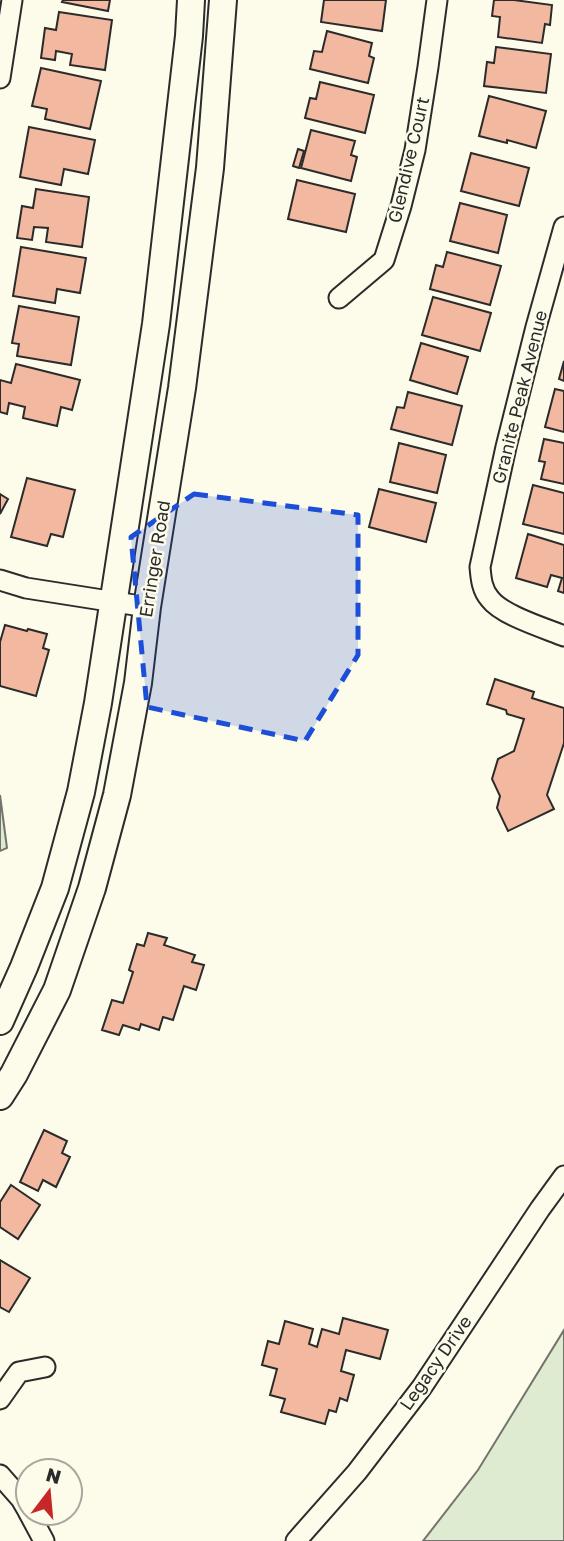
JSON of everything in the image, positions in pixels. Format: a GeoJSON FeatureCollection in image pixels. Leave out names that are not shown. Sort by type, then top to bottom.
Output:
{"type":"FeatureCollection","features":[{"type":"Feature","properties":{"kind":"main road","name":"Erringer Road"},"geometry":{"type":"LineString","coordinates":[[0,1021],[55,888],[81,792],[98,703],[156,324],[191,0]]}},
{"type":"Feature","properties":{"kind":"main road","name":"Erringer Road"},"geometry":{"type":"LineString","coordinates":[[0,1096],[57,990],[92,888],[117,796],[138,682],[147,607],[182,388],[210,168],[223,0]]}},
{"type":"Feature","properties":{"kind":"street"},"geometry":{"type":"LineString","coordinates":[[0,78],[12,0]]}},
{"type":"Feature","properties":{"kind":"street","name":"Glendive Court"},"geometry":{"type":"LineString","coordinates":[[339,299],[384,260],[415,150],[437,0]]}},
{"type":"Feature","properties":{"kind":"street","name":"Granite Peak Avenue"},"geometry":{"type":"LineString","coordinates":[[564,227],[506,447],[480,567],[485,591],[501,610],[564,636]]}},
{"type":"Feature","properties":{"kind":"street"},"geometry":{"type":"LineString","coordinates":[[0,580],[26,588],[147,607]]}},
{"type":"Feature","properties":{"kind":"street","name":"Legacy Drive"},"geometry":{"type":"LineString","coordinates":[[296,1541],[357,1472],[422,1387],[564,1176]]}},
{"type":"Feature","properties":{"kind":"street"},"geometry":{"type":"LineString","coordinates":[[0,1399],[19,1372],[46,1367]]}},
{"type":"Feature","properties":{"kind":"street"},"geometry":{"type":"LineString","coordinates":[[0,1475],[14,1491]]}},
{"type":"Feature","properties":{"kind":"highlighted area"},"geometry":{"type":"Polygon","coordinates":[[[194,494],[358,515],[358,655],[305,741],[147,707],[131,537],[194,494]]]}},
{"type":"Feature","properties":{"kind":"green space"},"geometry":{"type":"Polygon","coordinates":[[[0,795],[7,848],[0,851],[0,795]]]}},
{"type":"Feature","properties":{"kind":"green space"},"geometry":{"type":"Polygon","coordinates":[[[564,1330],[564,1541],[423,1541],[478,1470],[564,1330]]]}},
{"type":"Feature","properties":{"kind":"building"},"geometry":{"type":"Polygon","coordinates":[[[110,0],[108,11],[62,2],[110,0]]]}},
{"type":"Feature","properties":{"kind":"building"},"geometry":{"type":"Polygon","coordinates":[[[324,0],[386,0],[382,31],[321,22],[324,0]]]}},
{"type":"Feature","properties":{"kind":"building"},"geometry":{"type":"Polygon","coordinates":[[[494,0],[552,5],[550,25],[545,24],[542,43],[498,37],[500,17],[492,16],[494,0]]]}},
{"type":"Feature","properties":{"kind":"building"},"geometry":{"type":"Polygon","coordinates":[[[59,12],[112,20],[105,70],[70,65],[72,54],[56,51],[55,60],[41,58],[45,28],[56,30],[59,12]]]}},
{"type":"Feature","properties":{"kind":"building"},"geometry":{"type":"Polygon","coordinates":[[[327,31],[372,43],[369,56],[374,58],[368,83],[310,69],[314,51],[322,52],[327,31]]]}},
{"type":"Feature","properties":{"kind":"building"},"geometry":{"type":"Polygon","coordinates":[[[496,47],[551,54],[546,93],[484,86],[487,62],[494,63],[496,47]]]}},
{"type":"Feature","properties":{"kind":"building"},"geometry":{"type":"Polygon","coordinates":[[[41,68],[101,81],[90,129],[45,119],[47,109],[32,106],[41,68]]]}},
{"type":"Feature","properties":{"kind":"building"},"geometry":{"type":"Polygon","coordinates":[[[320,82],[374,95],[365,133],[305,118],[310,98],[316,99],[320,82]]]}},
{"type":"Feature","properties":{"kind":"building"},"geometry":{"type":"Polygon","coordinates":[[[489,96],[546,111],[536,148],[479,136],[489,96]]]}},
{"type":"Feature","properties":{"kind":"building"},"geometry":{"type":"Polygon","coordinates":[[[29,127],[95,140],[88,174],[64,169],[61,185],[20,177],[29,127]]]}},
{"type":"Feature","properties":{"kind":"building"},"geometry":{"type":"Polygon","coordinates":[[[311,130],[355,141],[351,155],[357,157],[351,181],[301,168],[311,130]]]}},
{"type":"Feature","properties":{"kind":"building"},"geometry":{"type":"Polygon","coordinates":[[[298,149],[304,151],[299,168],[293,166],[298,149]]]}},
{"type":"Feature","properties":{"kind":"building"},"geometry":{"type":"Polygon","coordinates":[[[471,153],[529,168],[519,206],[461,191],[471,153]]]}},
{"type":"Feature","properties":{"kind":"building"},"geometry":{"type":"Polygon","coordinates":[[[297,180],[355,194],[346,232],[288,219],[297,180]]]}},
{"type":"Feature","properties":{"kind":"building"},"geometry":{"type":"Polygon","coordinates":[[[36,189],[89,197],[82,247],[46,242],[48,228],[34,227],[32,240],[17,238],[22,206],[33,208],[36,189]]]}},
{"type":"Feature","properties":{"kind":"building"},"geometry":{"type":"Polygon","coordinates":[[[460,203],[507,215],[498,253],[450,241],[460,203]]]}},
{"type":"Feature","properties":{"kind":"building"},"geometry":{"type":"Polygon","coordinates":[[[21,247],[86,258],[80,293],[57,289],[55,303],[13,296],[21,247]]]}},
{"type":"Feature","properties":{"kind":"building"},"geometry":{"type":"Polygon","coordinates":[[[447,252],[501,266],[490,305],[430,289],[436,265],[443,267],[447,252]]]}},
{"type":"Feature","properties":{"kind":"building"},"geometry":{"type":"Polygon","coordinates":[[[433,297],[491,313],[480,351],[422,335],[433,297]]]}},
{"type":"Feature","properties":{"kind":"building"},"geometry":{"type":"Polygon","coordinates":[[[19,306],[79,317],[71,365],[17,356],[19,344],[12,343],[19,306]]]}},
{"type":"Feature","properties":{"kind":"building"},"geometry":{"type":"Polygon","coordinates":[[[421,343],[468,357],[457,394],[410,380],[421,343]]]}},
{"type":"Feature","properties":{"kind":"building"},"geometry":{"type":"Polygon","coordinates":[[[564,361],[564,381],[559,379],[564,361]]]}},
{"type":"Feature","properties":{"kind":"building"},"geometry":{"type":"Polygon","coordinates":[[[16,364],[80,380],[72,410],[61,407],[57,426],[23,418],[25,407],[9,403],[7,414],[0,412],[0,380],[11,383],[16,364]]]}},
{"type":"Feature","properties":{"kind":"building"},"geometry":{"type":"Polygon","coordinates":[[[555,389],[564,391],[564,432],[545,427],[555,389]]]}},
{"type":"Feature","properties":{"kind":"building"},"geometry":{"type":"Polygon","coordinates":[[[408,392],[462,406],[452,445],[391,429],[397,407],[404,408],[408,392]]]}},
{"type":"Feature","properties":{"kind":"building"},"geometry":{"type":"Polygon","coordinates":[[[544,439],[564,443],[564,484],[541,479],[545,462],[539,461],[544,439]]]}},
{"type":"Feature","properties":{"kind":"building"},"geometry":{"type":"Polygon","coordinates":[[[399,443],[446,455],[437,493],[390,482],[399,443]]]}},
{"type":"Feature","properties":{"kind":"building"},"geometry":{"type":"Polygon","coordinates":[[[27,478],[75,490],[63,537],[51,534],[47,546],[11,537],[27,478]]]}},
{"type":"Feature","properties":{"kind":"building"},"geometry":{"type":"Polygon","coordinates":[[[533,485],[564,493],[564,534],[523,524],[533,485]]]}},
{"type":"Feature","properties":{"kind":"building"},"geometry":{"type":"Polygon","coordinates":[[[379,489],[436,503],[426,542],[369,527],[379,489]]]}},
{"type":"Feature","properties":{"kind":"building"},"geometry":{"type":"Polygon","coordinates":[[[0,494],[8,499],[0,514],[0,494]]]}},
{"type":"Feature","properties":{"kind":"building"},"geometry":{"type":"Polygon","coordinates":[[[528,534],[564,545],[564,593],[558,591],[562,578],[551,575],[547,587],[516,578],[528,534]]]}},
{"type":"Feature","properties":{"kind":"building"},"geometry":{"type":"Polygon","coordinates":[[[5,625],[47,634],[43,648],[49,650],[36,696],[0,686],[0,642],[5,625]]]}},
{"type":"Feature","properties":{"kind":"building"},"geometry":{"type":"Polygon","coordinates":[[[495,679],[534,692],[532,698],[564,708],[564,743],[547,795],[554,809],[508,831],[497,808],[500,796],[492,779],[498,759],[514,751],[524,719],[487,704],[495,679]]]}},
{"type":"Feature","properties":{"kind":"building"},"geometry":{"type":"Polygon","coordinates":[[[148,933],[167,938],[164,945],[195,955],[192,962],[204,965],[196,990],[184,986],[173,1020],[163,1017],[159,1030],[141,1024],[139,1030],[123,1025],[119,1035],[102,1030],[112,1000],[123,1003],[133,972],[129,970],[137,944],[144,946],[148,933]]]}},
{"type":"Feature","properties":{"kind":"building"},"geometry":{"type":"Polygon","coordinates":[[[44,1130],[67,1141],[62,1153],[70,1157],[56,1187],[43,1180],[38,1191],[20,1182],[44,1130]]]}},
{"type":"Feature","properties":{"kind":"building"},"geometry":{"type":"Polygon","coordinates":[[[11,1185],[40,1205],[18,1239],[0,1227],[0,1202],[11,1185]]]}},
{"type":"Feature","properties":{"kind":"building"},"geometry":{"type":"Polygon","coordinates":[[[0,1260],[30,1278],[9,1312],[0,1307],[0,1260]]]}},
{"type":"Feature","properties":{"kind":"building"},"geometry":{"type":"Polygon","coordinates":[[[343,1318],[388,1330],[380,1359],[346,1350],[341,1371],[354,1375],[347,1401],[340,1398],[336,1412],[329,1410],[325,1424],[281,1412],[285,1399],[270,1395],[277,1369],[262,1365],[268,1341],[279,1344],[285,1321],[313,1329],[309,1344],[317,1347],[322,1329],[339,1334],[343,1318]]]}}]}
